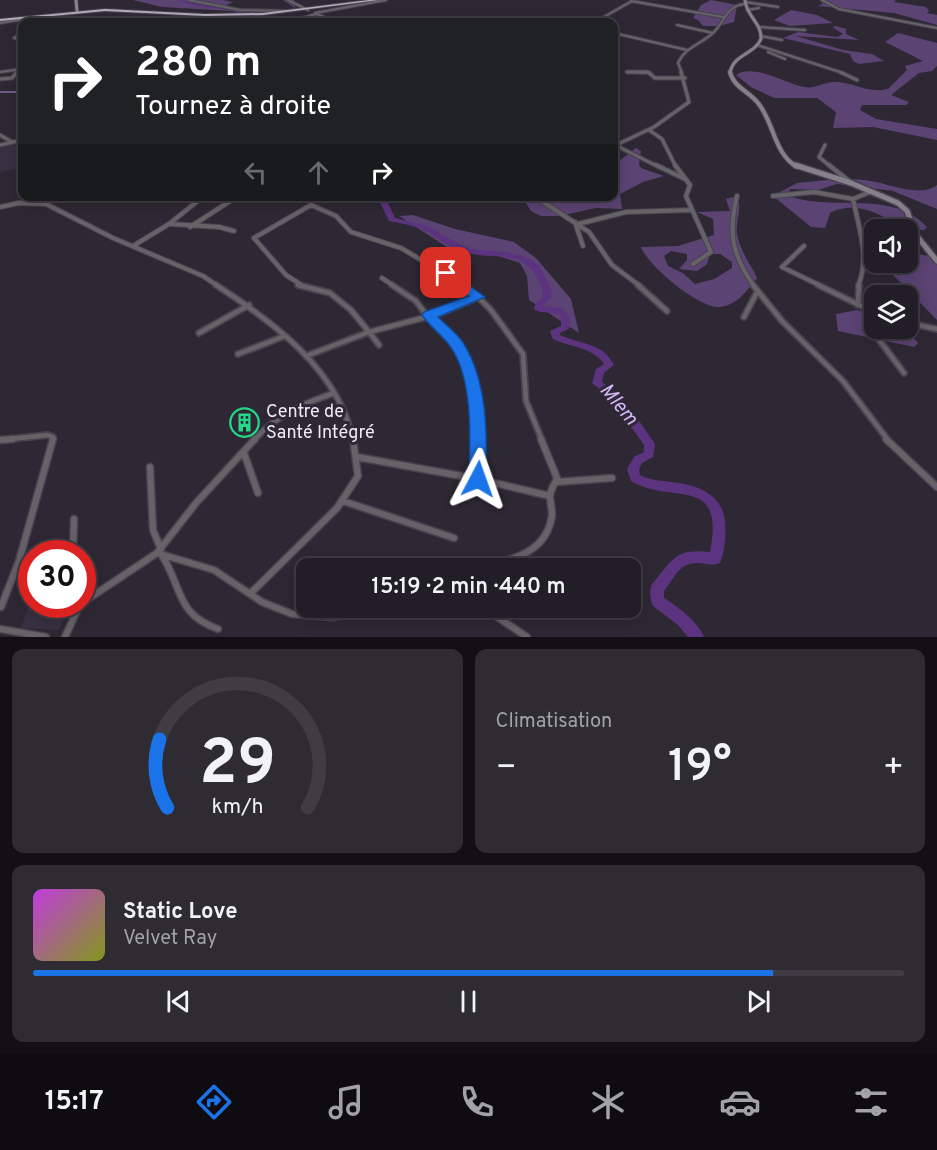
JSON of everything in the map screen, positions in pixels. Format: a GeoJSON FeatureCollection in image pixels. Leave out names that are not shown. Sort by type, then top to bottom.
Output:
{"type":"FeatureCollection","features":[{"type":"Feature","properties":{"kind":"highway"},"geometry":{"type":"LineString","coordinates":[[26,18],[77,11],[130,10],[221,16],[263,14],[377,0]]}},
{"type":"Feature","properties":{"kind":"highway"},"geometry":{"type":"LineString","coordinates":[[28,18],[77,11]]}},
{"type":"Feature","properties":{"kind":"highway"},"geometry":{"type":"LineString","coordinates":[[0,22],[18,19]]}},
{"type":"Feature","properties":{"kind":"highway"},"geometry":{"type":"LineString","coordinates":[[0,22],[18,19]]}},
{"type":"Feature","properties":{"kind":"street"},"geometry":{"type":"LineString","coordinates":[[76,0],[77,11]]}},
{"type":"Feature","properties":{"kind":"street"},"geometry":{"type":"LineString","coordinates":[[189,0],[235,9],[288,12]]}},
{"type":"Feature","properties":{"kind":"street"},"geometry":{"type":"LineString","coordinates":[[288,0],[308,10]]}},
{"type":"Feature","properties":{"kind":"street"},"geometry":{"type":"LineString","coordinates":[[303,18],[316,14],[316,12],[386,0]]}},
{"type":"Feature","properties":{"kind":"street"},"geometry":{"type":"LineString","coordinates":[[822,0],[844,10],[937,28]]}},
{"type":"Feature","properties":{"kind":"street"},"geometry":{"type":"LineString","coordinates":[[603,18],[632,1],[723,17]]}},
{"type":"Feature","properties":{"kind":"street"},"geometry":{"type":"LineString","coordinates":[[745,2],[747,10],[759,27],[761,36],[756,46],[734,60],[730,74],[738,87],[758,103],[783,156],[802,169],[851,183],[904,207],[916,236],[937,261]]}},
{"type":"Feature","properties":{"kind":"street"},"geometry":{"type":"LineString","coordinates":[[618,144],[649,130],[690,101],[685,78],[678,63],[687,50],[713,33],[723,17],[738,4],[745,2],[778,7]]}},
{"type":"Feature","properties":{"kind":"street"},"geometry":{"type":"LineString","coordinates":[[747,10],[759,8]]}},
{"type":"Feature","properties":{"kind":"street"},"geometry":{"type":"LineString","coordinates":[[28,18],[51,14]]}},
{"type":"Feature","properties":{"kind":"street"},"geometry":{"type":"LineString","coordinates":[[316,14],[326,18]]}},
{"type":"Feature","properties":{"kind":"street"},"geometry":{"type":"LineString","coordinates":[[0,22],[18,19]]}},
{"type":"Feature","properties":{"kind":"street"},"geometry":{"type":"LineString","coordinates":[[677,25],[713,33]]}},
{"type":"Feature","properties":{"kind":"street"},"geometry":{"type":"LineString","coordinates":[[759,27],[805,30]]}},
{"type":"Feature","properties":{"kind":"street"},"geometry":{"type":"LineString","coordinates":[[618,34],[687,50]]}},
{"type":"Feature","properties":{"kind":"street"},"geometry":{"type":"LineString","coordinates":[[761,36],[782,40]]}},
{"type":"Feature","properties":{"kind":"street"},"geometry":{"type":"LineString","coordinates":[[756,46],[785,59]]}},
{"type":"Feature","properties":{"kind":"street"},"geometry":{"type":"LineString","coordinates":[[756,46],[830,67],[857,80]]}},
{"type":"Feature","properties":{"kind":"street"},"geometry":{"type":"LineString","coordinates":[[0,72],[18,70]]}},
{"type":"Feature","properties":{"kind":"street"},"geometry":{"type":"LineString","coordinates":[[627,72],[648,72],[656,78],[685,78]]}},
{"type":"Feature","properties":{"kind":"street"},"geometry":{"type":"LineString","coordinates":[[0,79],[12,78],[18,73]]}},
{"type":"Feature","properties":{"kind":"street"},"geometry":{"type":"LineString","coordinates":[[649,130],[661,138],[690,185],[686,196],[711,252],[693,264]]}},
{"type":"Feature","properties":{"kind":"street"},"geometry":{"type":"LineString","coordinates":[[0,135],[12,142]]}},
{"type":"Feature","properties":{"kind":"street"},"geometry":{"type":"LineString","coordinates":[[0,145],[18,141]]}},
{"type":"Feature","properties":{"kind":"street"},"geometry":{"type":"LineString","coordinates":[[825,145],[819,157],[851,183]]}},
{"type":"Feature","properties":{"kind":"street"},"geometry":{"type":"LineString","coordinates":[[618,148],[686,179]]}},
{"type":"Feature","properties":{"kind":"street"},"geometry":{"type":"LineString","coordinates":[[773,196],[811,192],[853,199],[873,192]]}},
{"type":"Feature","properties":{"kind":"street"},"geometry":{"type":"LineString","coordinates":[[737,196],[730,214],[730,237],[738,262],[756,294],[845,384],[884,436],[937,487]]}},
{"type":"Feature","properties":{"kind":"street"},"geometry":{"type":"LineString","coordinates":[[853,199],[865,258],[863,275],[858,286],[858,305]]}},
{"type":"Feature","properties":{"kind":"street"},"geometry":{"type":"LineString","coordinates":[[133,246],[169,224],[198,201]]}},
{"type":"Feature","properties":{"kind":"street"},"geometry":{"type":"LineString","coordinates":[[190,227],[230,201]]}},
{"type":"Feature","properties":{"kind":"street"},"geometry":{"type":"LineString","coordinates":[[542,201],[589,232],[612,265],[634,281],[667,311]]}},
{"type":"Feature","properties":{"kind":"street"},"geometry":{"type":"LineString","coordinates":[[0,207],[30,203],[46,204],[196,273],[249,305],[319,369],[350,426],[357,457],[358,476],[343,501],[251,593]]}},
{"type":"Feature","properties":{"kind":"street"},"geometry":{"type":"LineString","coordinates":[[379,345],[370,332],[333,295],[323,290],[294,283],[284,276],[254,238],[311,205],[336,216],[351,232],[401,248],[426,261],[458,280],[491,310],[523,354],[526,401],[556,472],[556,482],[550,496],[551,520],[545,540],[526,555],[516,558]]}},
{"type":"Feature","properties":{"kind":"street"},"geometry":{"type":"LineString","coordinates":[[577,223],[626,212],[691,210]]}},
{"type":"Feature","properties":{"kind":"street"},"geometry":{"type":"LineString","coordinates":[[577,223],[583,246]]}},
{"type":"Feature","properties":{"kind":"street"},"geometry":{"type":"LineString","coordinates":[[169,224],[190,227],[220,225],[234,231]]}},
{"type":"Feature","properties":{"kind":"street"},"geometry":{"type":"LineString","coordinates":[[804,246],[782,267],[864,308]]}},
{"type":"Feature","properties":{"kind":"street"},"geometry":{"type":"LineString","coordinates":[[382,278],[416,301],[457,344],[469,371],[479,429],[478,479]]}},
{"type":"Feature","properties":{"kind":"street"},"geometry":{"type":"LineString","coordinates":[[744,317],[756,294]]}},
{"type":"Feature","properties":{"kind":"street"},"geometry":{"type":"LineString","coordinates":[[306,356],[321,353],[352,337],[428,315],[478,297]]}},
{"type":"Feature","properties":{"kind":"street"},"geometry":{"type":"LineString","coordinates":[[199,333],[249,305]]}},
{"type":"Feature","properties":{"kind":"street"},"geometry":{"type":"LineString","coordinates":[[918,325],[937,329]]}},
{"type":"Feature","properties":{"kind":"street"},"geometry":{"type":"LineString","coordinates":[[237,354],[285,336]]}},
{"type":"Feature","properties":{"kind":"street"},"geometry":{"type":"LineString","coordinates":[[878,339],[904,373]]}},
{"type":"Feature","properties":{"kind":"street"},"geometry":{"type":"LineString","coordinates":[[96,594],[160,552],[196,503],[262,431],[288,411],[334,393]]}},
{"type":"Feature","properties":{"kind":"street"},"geometry":{"type":"LineString","coordinates":[[0,440],[48,435],[53,437],[19,561],[0,608]]}},
{"type":"Feature","properties":{"kind":"street"},"geometry":{"type":"LineString","coordinates":[[244,453],[258,493]]}},
{"type":"Feature","properties":{"kind":"street"},"geometry":{"type":"LineString","coordinates":[[357,457],[478,479],[550,496]]}},
{"type":"Feature","properties":{"kind":"street"},"geometry":{"type":"LineString","coordinates":[[150,467],[153,530],[160,552],[170,568],[185,609],[196,621],[218,629]]}},
{"type":"Feature","properties":{"kind":"street"},"geometry":{"type":"LineString","coordinates":[[556,482],[612,478]]}},
{"type":"Feature","properties":{"kind":"street"},"geometry":{"type":"LineString","coordinates":[[343,501],[454,538]]}},
{"type":"Feature","properties":{"kind":"street"},"geometry":{"type":"LineString","coordinates":[[74,519],[74,540]]}},
{"type":"Feature","properties":{"kind":"street"},"geometry":{"type":"LineString","coordinates":[[160,552],[214,570],[269,606],[296,613]]}},
{"type":"Feature","properties":{"kind":"street"},"geometry":{"type":"LineString","coordinates":[[65,637],[74,618]]}},
{"type":"Feature","properties":{"kind":"street"},"geometry":{"type":"LineString","coordinates":[[499,618],[527,637]]}},
{"type":"Feature","properties":{"kind":"street"},"geometry":{"type":"LineString","coordinates":[[0,629],[46,637]]}},
{"type":"Feature","properties":{"kind":"shaded area"},"geometry":{"type":"Polygon","coordinates":[[[133,0],[222,0],[233,2],[226,5],[233,8],[287,11],[295,8],[283,0],[294,0],[296,12],[250,16],[231,11],[162,7],[133,0]]]}},
{"type":"Feature","properties":{"kind":"shaded area"},"geometry":{"type":"Polygon","coordinates":[[[711,0],[737,5],[734,22],[719,26],[703,26],[693,18],[701,5],[711,0]]]}},
{"type":"Feature","properties":{"kind":"shaded area"},"geometry":{"type":"Polygon","coordinates":[[[819,0],[896,0],[894,2],[926,7],[929,11],[927,13],[937,15],[937,25],[894,13],[817,6],[823,4],[819,0]]]}},
{"type":"Feature","properties":{"kind":"shaded area"},"geometry":{"type":"Polygon","coordinates":[[[791,10],[817,15],[833,23],[790,26],[774,20],[791,10]]]}},
{"type":"Feature","properties":{"kind":"shaded area"},"geometry":{"type":"Polygon","coordinates":[[[832,27],[846,29],[846,34],[859,40],[796,36],[843,50],[872,54],[884,61],[859,64],[853,61],[850,54],[783,38],[798,32],[837,37],[843,34],[832,27]]]}},
{"type":"Feature","properties":{"kind":"shaded area"},"geometry":{"type":"Polygon","coordinates":[[[898,33],[937,43],[937,66],[932,71],[919,73],[891,95],[909,102],[906,105],[862,105],[860,110],[876,119],[937,129],[937,140],[873,127],[833,128],[836,112],[817,98],[774,98],[751,87],[736,75],[752,71],[808,87],[839,82],[873,90],[888,89],[907,70],[905,66],[923,61],[885,42],[898,33]]]}},
{"type":"Feature","properties":{"kind":"shaded area"},"geometry":{"type":"Polygon","coordinates":[[[18,143],[18,168],[0,172],[0,145],[18,143]]]}},
{"type":"Feature","properties":{"kind":"shaded area"},"geometry":{"type":"Polygon","coordinates":[[[636,148],[641,151],[639,164],[641,168],[664,176],[643,182],[620,194],[622,209],[596,208],[559,216],[541,216],[531,211],[525,201],[618,201],[618,162],[636,148]]]}},
{"type":"Feature","properties":{"kind":"shaded area"},"geometry":{"type":"Polygon","coordinates":[[[854,179],[914,190],[930,189],[937,185],[937,209],[893,191],[837,184],[818,190],[790,189],[787,195],[804,200],[878,204],[896,208],[918,219],[887,219],[870,211],[846,208],[830,213],[825,228],[811,227],[773,196],[797,183],[854,179]]]}},
{"type":"Feature","properties":{"kind":"shaded area"},"geometry":{"type":"Polygon","coordinates":[[[737,196],[739,201],[738,240],[757,278],[737,300],[721,307],[700,301],[675,285],[653,264],[641,247],[678,246],[714,235],[713,219],[697,212],[730,211],[726,199],[737,196]],[[671,251],[664,256],[668,266],[683,273],[695,284],[714,279],[732,268],[732,262],[720,254],[710,254],[707,264],[697,271],[679,269],[687,260],[687,254],[671,251]]]}},
{"type":"Feature","properties":{"kind":"shaded area"},"geometry":{"type":"Polygon","coordinates":[[[413,215],[455,229],[514,242],[536,258],[571,299],[579,333],[529,300],[527,276],[520,263],[480,250],[464,253],[450,249],[399,216],[413,215]]]}},
{"type":"Feature","properties":{"kind":"shaded area"},"geometry":{"type":"Polygon","coordinates":[[[918,219],[927,227],[924,230],[918,230],[918,219]]]}},
{"type":"Feature","properties":{"kind":"shaded area"},"geometry":{"type":"Polygon","coordinates":[[[918,254],[937,257],[937,320],[918,301],[918,285],[903,285],[892,274],[918,273],[918,254]]]}},
{"type":"Feature","properties":{"kind":"shaded area"},"geometry":{"type":"Polygon","coordinates":[[[858,310],[864,312],[864,336],[838,331],[836,314],[858,310]]]}},
{"type":"Feature","properties":{"kind":"shaded area"},"geometry":{"type":"Polygon","coordinates":[[[876,339],[914,339],[918,343],[914,347],[876,339]]]}},
{"type":"Feature","properties":{"kind":"shaded area"},"geometry":{"type":"Polygon","coordinates":[[[24,618],[64,618],[58,630],[21,628],[24,618]]]}},
{"type":"Feature","properties":{"kind":"waterway","name":"Mlem"},"geometry":{"type":"LineString","coordinates":[[179,0],[242,11],[253,18]]}},
{"type":"Feature","properties":{"kind":"waterway"},"geometry":{"type":"LineString","coordinates":[[0,92],[18,92]]}},
{"type":"Feature","properties":{"kind":"waterway","name":"Mlem"},"geometry":{"type":"LineString","coordinates":[[383,201],[392,219],[425,228],[469,251],[507,254],[521,258],[536,267],[548,291],[547,298],[539,304],[538,309],[558,310],[565,315],[566,327],[555,332],[556,337],[594,350],[605,358],[609,365],[599,371],[597,383],[616,397],[621,414],[633,421],[650,444],[649,454],[638,460],[633,469],[635,478],[651,485],[691,490],[703,495],[711,502],[719,519],[715,559],[685,558],[675,565],[657,589],[658,601],[683,620],[697,637]]}},
{"type":"Feature","properties":{"kind":"place","name":"Centre de Santé Intégré"},"geometry":{"type":"Point","coordinates":[245,422]}},
{"type":"Feature","properties":{"kind":"route"},"geometry":{"type":"LineString","coordinates":[[446,273],[478,297],[471,302],[429,315],[457,344],[469,371],[479,429],[478,479]]}}]}
